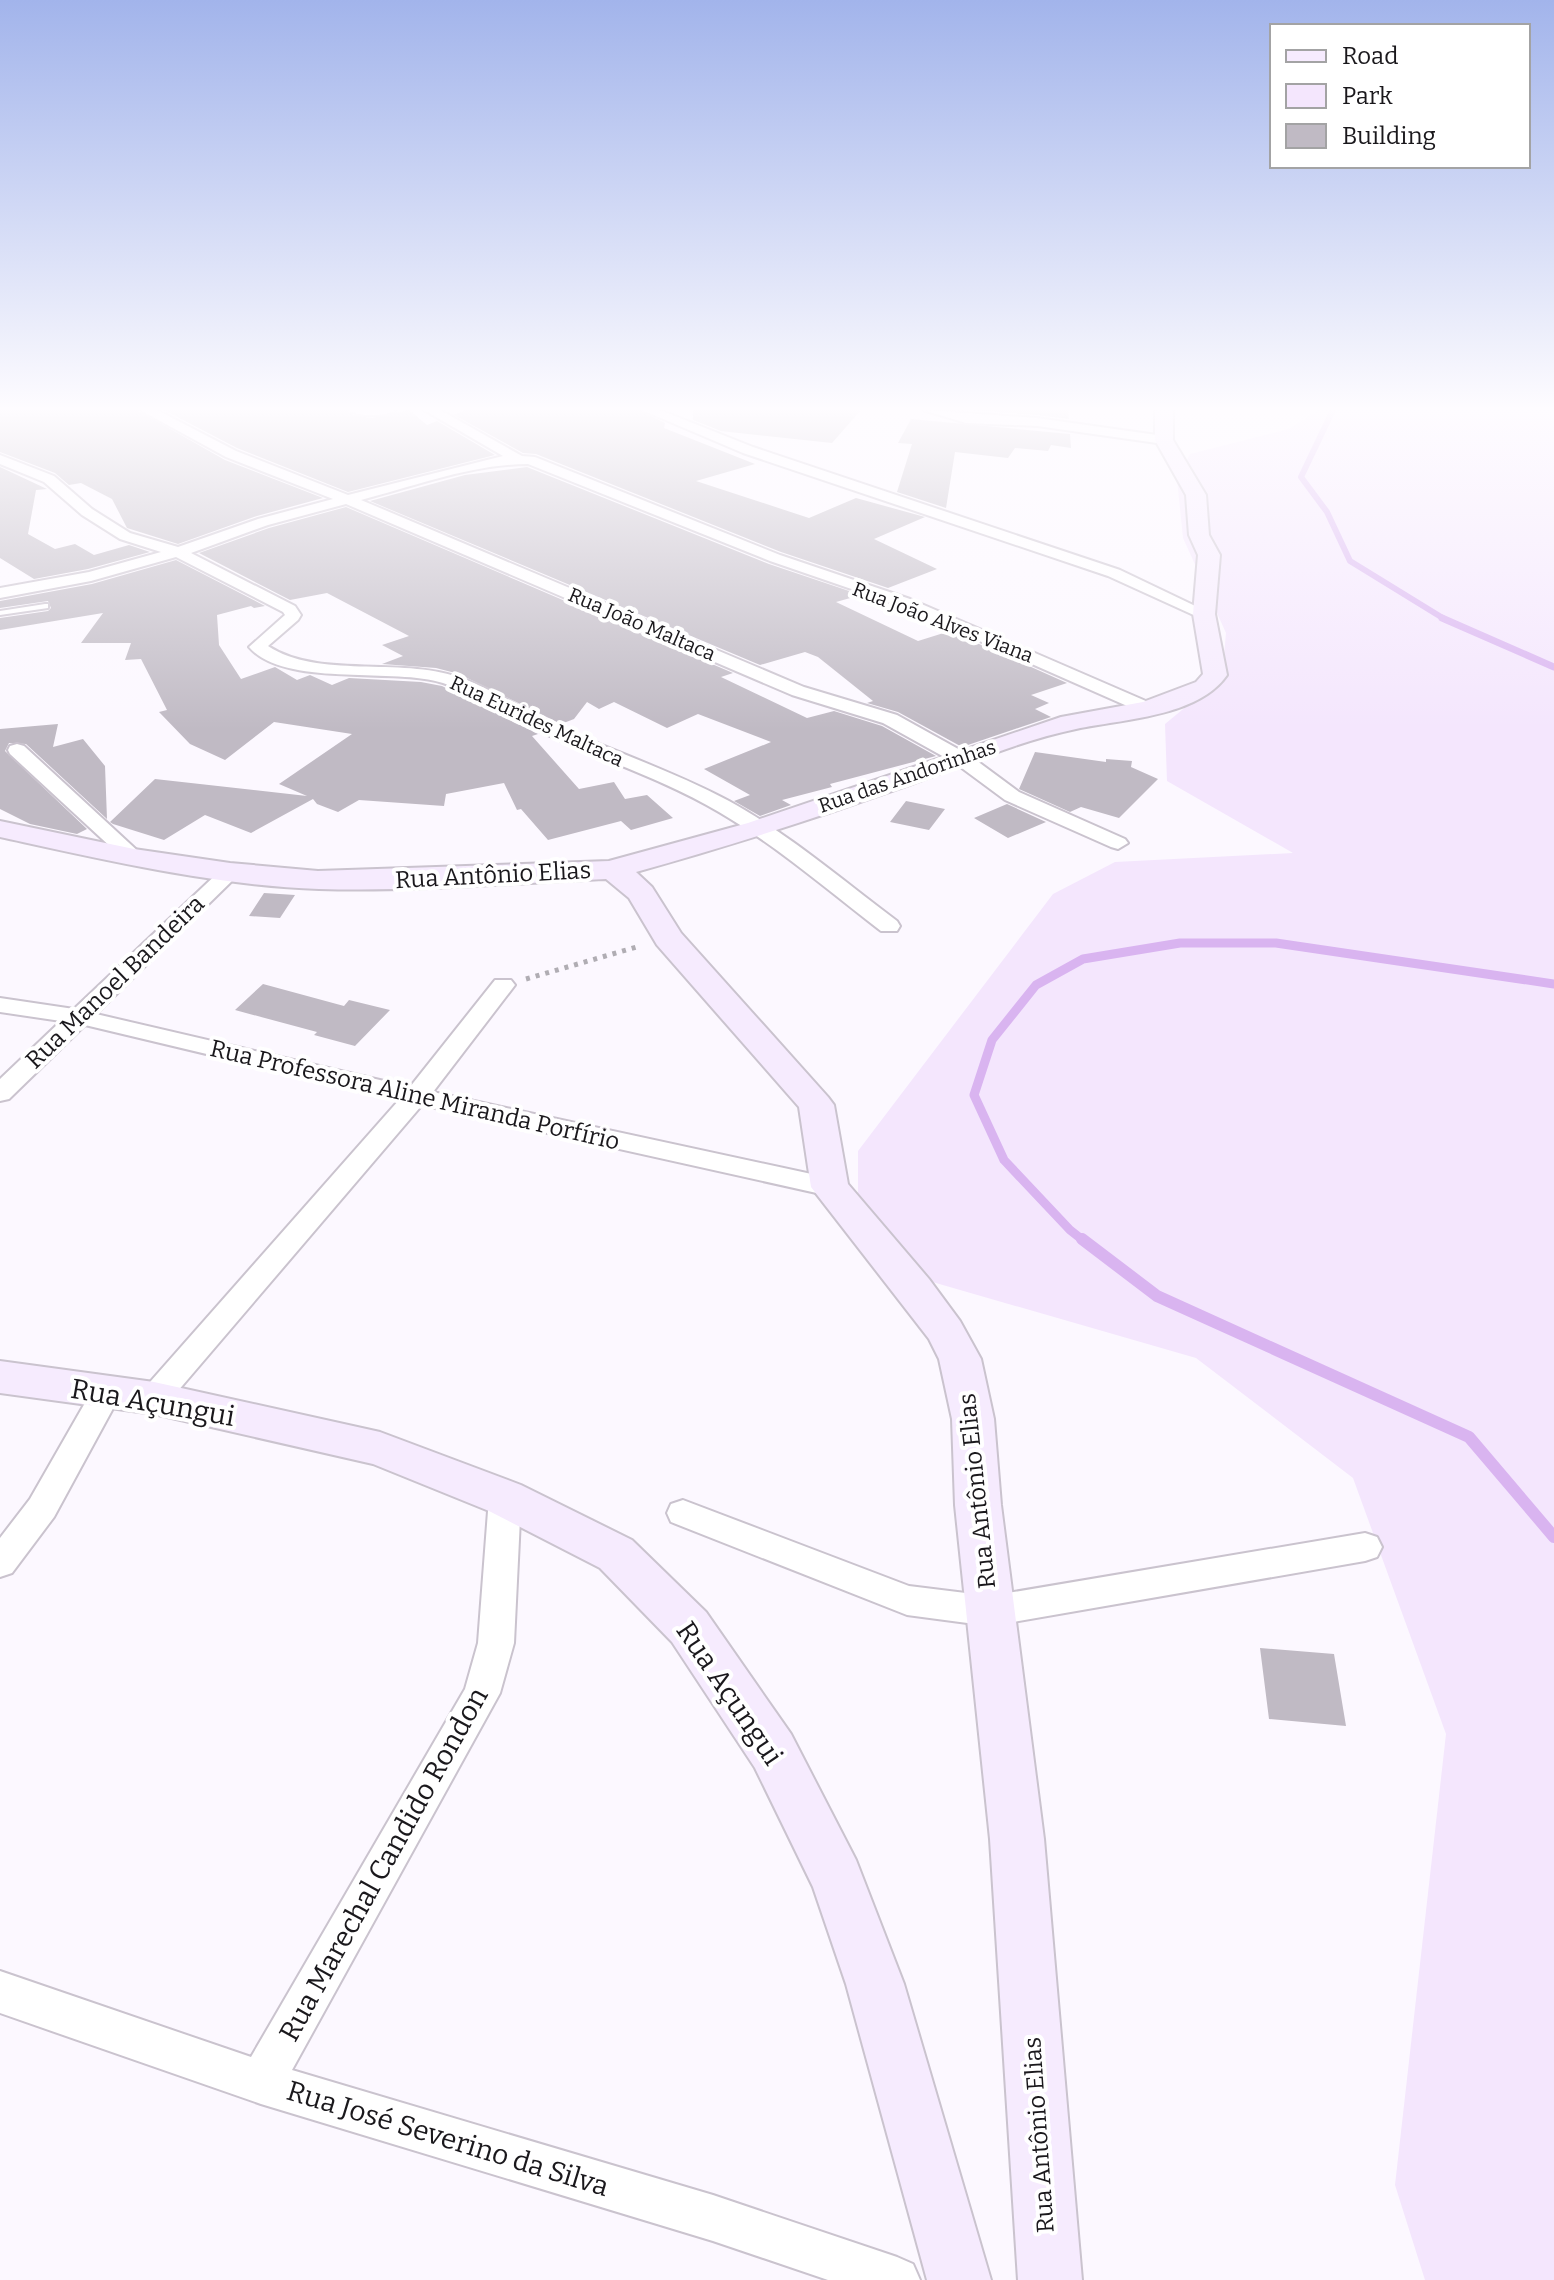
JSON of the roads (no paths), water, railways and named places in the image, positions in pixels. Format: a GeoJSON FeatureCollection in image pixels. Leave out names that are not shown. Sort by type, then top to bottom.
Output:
{"type":"FeatureCollection","features":[{"type":"Feature","properties":{"kind":"street","name":"Rua Eurides Maltaca"},"geometry":{"type":"LineString","coordinates":[[94,516],[125,536],[178,552],[289,609],[293,615],[290,623],[263,639],[258,647],[265,654],[324,668],[412,671],[441,677],[476,690],[543,726],[702,795],[758,829]]}},
{"type":"Feature","properties":{"kind":"street","name":"Rua João Alves Viana"},"geometry":{"type":"LineString","coordinates":[[0,593],[91,576],[178,552],[283,516]]}},
{"type":"Feature","properties":{"kind":"street","name":"Rua João Maltaca"},"geometry":{"type":"LineString","coordinates":[[387,516],[798,691],[890,719],[962,759],[1012,796],[1118,843]]}},
{"type":"Feature","properties":{"kind":"street","name":"Rua João Alves Viana"},"geometry":{"type":"LineString","coordinates":[[672,516],[830,579],[904,602],[1149,709]]}},
{"type":"Feature","properties":{"kind":"street"},"geometry":{"type":"LineString","coordinates":[[946,516],[1114,573],[1204,614],[1209,555],[1199,535],[1198,516]]}},
{"type":"Feature","properties":{"kind":"street","name":"Rua das Andorinhas"},"geometry":{"type":"LineString","coordinates":[[610,870],[758,829],[866,789],[1070,722],[1149,709],[1205,687],[1215,675],[1204,614]]}},
{"type":"Feature","properties":{"kind":"street"},"geometry":{"type":"LineString","coordinates":[[17,750],[134,858]]}},
{"type":"Feature","properties":{"kind":"street","name":"Rua Antônio Elias"},"geometry":{"type":"LineString","coordinates":[[0,829],[134,858],[230,872],[318,880],[610,870],[623,876],[641,893],[668,938],[816,1105],[830,1187],[915,1289],[946,1332],[960,1359],[973,1419],[978,1505],[1017,1839],[1050,2280]]}},
{"type":"Feature","properties":{"kind":"street"},"geometry":{"type":"LineString","coordinates":[[758,829],[889,926]]}},
{"type":"Feature","properties":{"kind":"street","name":"Rua Manoel Bandeira"},"geometry":{"type":"LineString","coordinates":[[0,1093],[230,872]]}},
{"type":"Feature","properties":{"kind":"street"},"geometry":{"type":"LineString","coordinates":[[0,1563],[131,1394],[416,1096],[503,985]]}},
{"type":"Feature","properties":{"kind":"street","name":"Rua Professora Aline Miranda Porfírio"},"geometry":{"type":"LineString","coordinates":[[0,1005],[81,1017],[416,1096],[830,1187]]}},
{"type":"Feature","properties":{"kind":"street","name":"Rua Açungui"},"geometry":{"type":"LineString","coordinates":[[0,1377],[131,1394],[380,1449],[505,1498],[616,1554],[689,1627],[773,1751],[837,1879],[875,1984],[959,2280]]}},
{"type":"Feature","properties":{"kind":"street","name":"Rua Marechal Candido Rondon"},"geometry":{"type":"LineString","coordinates":[[261,2082],[482,1693],[496,1643],[505,1498]]}},
{"type":"Feature","properties":{"kind":"street"},"geometry":{"type":"LineString","coordinates":[[683,1513],[907,1600],[990,1611],[1365,1547]]}},
{"type":"Feature","properties":{"kind":"street","name":"Rua José Severino da Silva"},"geometry":{"type":"LineString","coordinates":[[0,1992],[261,2082],[713,2218],[897,2280]]}},
{"type":"Feature","properties":{"kind":"lane"},"geometry":{"type":"LineString","coordinates":[[0,613],[45,606]]}},
{"type":"Feature","properties":{"kind":"waterway"},"geometry":{"type":"LineString","coordinates":[[1329,516],[1350,561],[1445,619]]}},
{"type":"Feature","properties":{"kind":"waterway"},"geometry":{"type":"LineString","coordinates":[[1445,619],[1554,667]]}},
{"type":"Feature","properties":{"kind":"waterway"},"geometry":{"type":"LineString","coordinates":[[1084,1241],[1004,1160],[974,1095],[992,1040],[1036,985],[1083,959],[1180,943],[1276,943],[1554,984]]}},
{"type":"Feature","properties":{"kind":"waterway"},"geometry":{"type":"LineString","coordinates":[[1082,1239],[1157,1296],[1469,1437],[1554,1537]]}}]}
